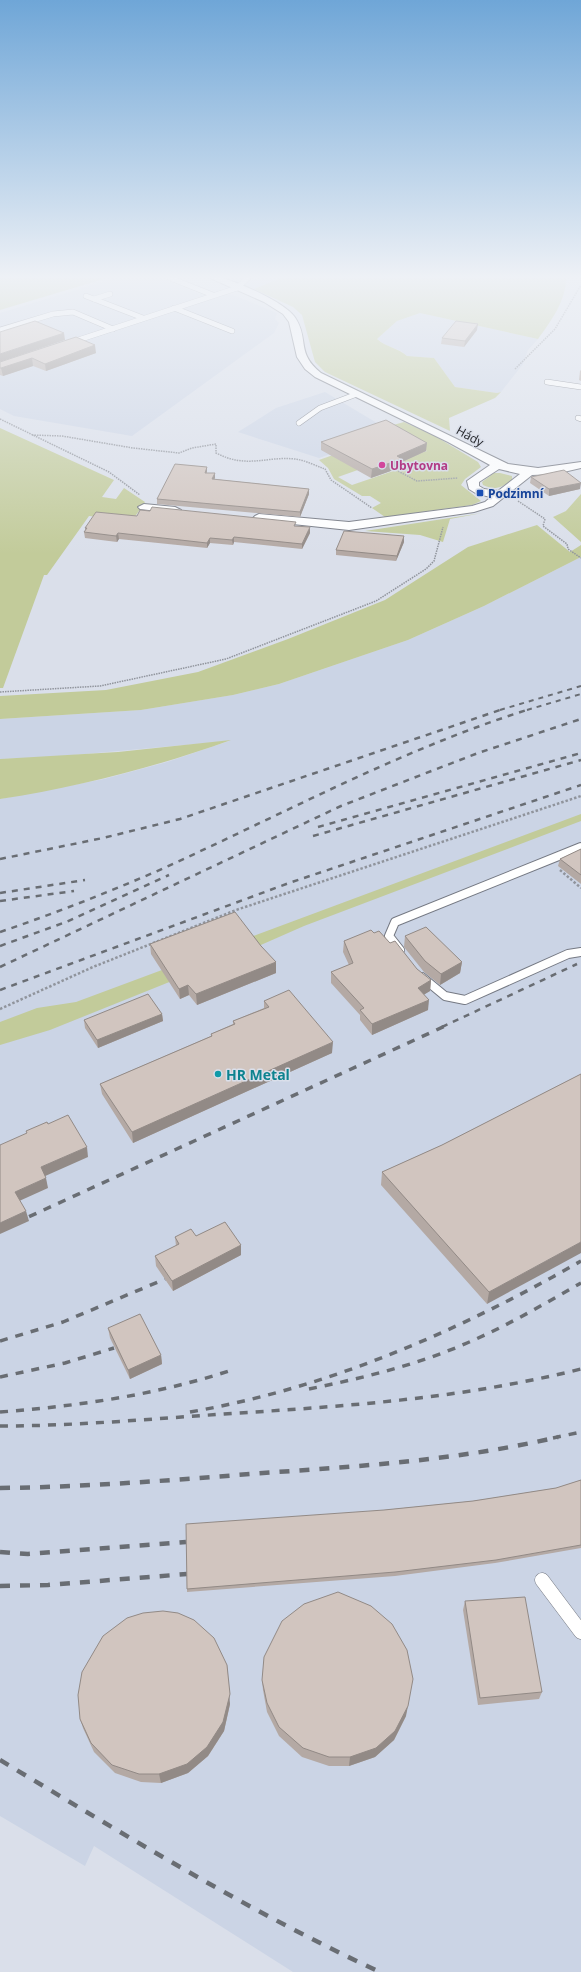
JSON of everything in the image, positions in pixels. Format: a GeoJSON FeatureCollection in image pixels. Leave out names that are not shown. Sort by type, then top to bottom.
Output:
{"type":"FeatureCollection","features":[{"type":"Feature","properties":{"kind":"street","name":"Hády"},"geometry":{"type":"LineString","coordinates":[[313,370],[318,375],[454,441],[497,465],[529,472],[561,470],[581,465]]}},
{"type":"Feature","properties":{"kind":"street"},"geometry":{"type":"LineString","coordinates":[[497,465],[473,481],[473,487],[485,493],[500,495]]}},
{"type":"Feature","properties":{"kind":"street"},"geometry":{"type":"LineString","coordinates":[[248,517],[349,526],[446,513],[483,507],[529,472]]}},
{"type":"Feature","properties":{"kind":"street"},"geometry":{"type":"LineString","coordinates":[[144,507],[187,511]]}},
{"type":"Feature","properties":{"kind":"lane"},"geometry":{"type":"LineString","coordinates":[[547,382],[581,387]]}},
{"type":"Feature","properties":{"kind":"lane"},"geometry":{"type":"LineString","coordinates":[[299,423],[320,408],[357,394]]}},
{"type":"Feature","properties":{"kind":"lane"},"geometry":{"type":"LineString","coordinates":[[407,958],[389,936],[395,922],[581,847]]}},
{"type":"Feature","properties":{"kind":"lane"},"geometry":{"type":"LineString","coordinates":[[416,970],[445,996],[465,1000],[568,954],[581,952]]}},
{"type":"Feature","properties":{"kind":"lane"},"geometry":{"type":"LineString","coordinates":[[542,1580],[581,1632]]}},
{"type":"Feature","properties":{"kind":"path"},"geometry":{"type":"LineString","coordinates":[[0,419],[109,472],[157,508]]}},
{"type":"Feature","properties":{"kind":"path"},"geometry":{"type":"LineString","coordinates":[[32,435],[62,436],[133,448],[179,453],[192,448],[216,444],[216,453],[226,458],[250,462],[296,459],[325,470],[331,480],[390,521]]}},
{"type":"Feature","properties":{"kind":"path"},"geometry":{"type":"LineString","coordinates":[[396,470],[417,480],[459,478]]}},
{"type":"Feature","properties":{"kind":"path"},"geometry":{"type":"LineString","coordinates":[[520,501],[545,520],[543,526],[567,544],[569,550],[581,558]]}},
{"type":"Feature","properties":{"kind":"path"},"geometry":{"type":"LineString","coordinates":[[0,692],[100,686],[226,660],[376,601],[426,569],[434,561],[446,513]]}},
{"type":"Feature","properties":{"kind":"path"},"geometry":{"type":"LineString","coordinates":[[0,1009],[154,942],[236,910],[581,796]]}},
{"type":"Feature","properties":{"kind":"path"},"geometry":{"type":"LineString","coordinates":[[548,860],[581,888]]}},
{"type":"Feature","properties":{"kind":"shaded area"},"geometry":{"type":"Polygon","coordinates":[[[0,370],[223,370],[132,436],[14,416],[0,409],[0,370]]]}},
{"type":"Feature","properties":{"kind":"shaded area"},"geometry":{"type":"Polygon","coordinates":[[[443,370],[518,370],[501,392],[497,393],[455,387],[443,370]]]}},
{"type":"Feature","properties":{"kind":"shaded area"},"geometry":{"type":"Polygon","coordinates":[[[325,392],[382,426],[372,440],[319,458],[238,432],[276,408],[325,392]]]}},
{"type":"Feature","properties":{"kind":"shaded area"},"geometry":{"type":"Polygon","coordinates":[[[581,557],[581,1972],[293,1972],[94,1846],[85,1866],[0,1816],[0,799],[104,779],[167,762],[229,741],[52,757],[0,759],[0,719],[141,710],[233,695],[279,684],[408,640],[484,606],[581,557]]]}},
{"type":"Feature","properties":{"kind":"green space"},"geometry":{"type":"Polygon","coordinates":[[[323,370],[443,370],[455,387],[497,393],[501,392],[495,398],[449,418],[450,431],[323,370]]]}},
{"type":"Feature","properties":{"kind":"green space"},"geometry":{"type":"Polygon","coordinates":[[[404,422],[435,436],[478,462],[481,467],[465,479],[461,485],[481,501],[472,505],[385,517],[372,508],[381,503],[370,496],[362,496],[334,479],[328,468],[319,460],[378,439],[386,427],[404,422]],[[413,443],[369,466],[338,477],[352,485],[402,468],[393,462],[427,451],[413,443]]]}},
{"type":"Feature","properties":{"kind":"green space"},"geometry":{"type":"Polygon","coordinates":[[[0,428],[114,480],[102,497],[116,499],[124,488],[145,502],[134,518],[119,519],[89,516],[47,575],[44,575],[3,688],[0,688],[0,428]]]}},
{"type":"Feature","properties":{"kind":"green space"},"geometry":{"type":"Polygon","coordinates":[[[494,473],[512,476],[512,480],[505,485],[495,488],[483,485],[482,482],[494,473]]]}},
{"type":"Feature","properties":{"kind":"green space"},"geometry":{"type":"Polygon","coordinates":[[[581,494],[581,542],[553,517],[566,511],[581,494]]]}},
{"type":"Feature","properties":{"kind":"green space"},"geometry":{"type":"Polygon","coordinates":[[[482,513],[450,519],[443,542],[420,535],[365,531],[482,513]]]}},
{"type":"Feature","properties":{"kind":"green space"},"geometry":{"type":"Polygon","coordinates":[[[537,525],[570,552],[581,545],[581,557],[484,606],[408,640],[279,684],[233,695],[141,710],[0,719],[0,696],[106,690],[198,672],[288,639],[385,600],[468,547],[537,525]]]}},
{"type":"Feature","properties":{"kind":"green space"},"geometry":{"type":"Polygon","coordinates":[[[231,740],[174,759],[117,775],[59,789],[0,799],[0,759],[118,752],[231,740]]]}},
{"type":"Feature","properties":{"kind":"green space"},"geometry":{"type":"Polygon","coordinates":[[[581,814],[581,821],[304,926],[254,948],[50,1030],[0,1045],[0,1022],[37,1008],[76,1002],[581,814]]]}},
{"type":"Feature","properties":{"kind":"building"},"geometry":{"type":"Polygon","coordinates":[[[386,420],[427,443],[397,456],[402,459],[372,469],[321,442],[386,420]]]}},
{"type":"Feature","properties":{"kind":"building"},"geometry":{"type":"Polygon","coordinates":[[[175,464],[207,467],[205,473],[215,473],[212,479],[309,489],[300,512],[157,499],[175,464]]]}},
{"type":"Feature","properties":{"kind":"building"},"geometry":{"type":"Polygon","coordinates":[[[564,470],[581,483],[549,489],[531,477],[564,470]]]}},
{"type":"Feature","properties":{"kind":"building"},"geometry":{"type":"Polygon","coordinates":[[[152,507],[296,522],[294,526],[310,527],[302,544],[234,537],[232,540],[210,538],[207,543],[118,533],[116,536],[84,532],[87,528],[85,528],[96,512],[137,516],[140,510],[150,511],[152,507]]]}},
{"type":"Feature","properties":{"kind":"building"},"geometry":{"type":"Polygon","coordinates":[[[344,531],[404,536],[397,556],[336,550],[344,531]]]}},
{"type":"Feature","properties":{"kind":"building"},"geometry":{"type":"Polygon","coordinates":[[[581,849],[581,875],[560,859],[581,849]]]}},
{"type":"Feature","properties":{"kind":"building"},"geometry":{"type":"Polygon","coordinates":[[[235,912],[261,946],[276,962],[196,994],[188,985],[179,989],[150,944],[235,912]]]}},
{"type":"Feature","properties":{"kind":"building"},"geometry":{"type":"Polygon","coordinates":[[[426,927],[462,962],[441,974],[425,961],[405,936],[426,927]]]}},
{"type":"Feature","properties":{"kind":"building"},"geometry":{"type":"Polygon","coordinates":[[[371,930],[374,933],[379,931],[390,943],[395,941],[417,969],[431,980],[418,988],[429,1000],[372,1024],[360,1010],[364,1008],[331,972],[353,963],[344,941],[371,930]]]}},
{"type":"Feature","properties":{"kind":"building","name":"HR Metal"},"geometry":{"type":"Polygon","coordinates":[[[289,990],[333,1042],[132,1132],[100,1084],[212,1036],[211,1034],[235,1024],[233,1021],[269,1007],[264,1001],[289,990]]]}},
{"type":"Feature","properties":{"kind":"building"},"geometry":{"type":"Polygon","coordinates":[[[148,994],[162,1014],[97,1040],[84,1020],[148,994]]]}},
{"type":"Feature","properties":{"kind":"building"},"geometry":{"type":"Polygon","coordinates":[[[581,1074],[581,1242],[489,1292],[382,1172],[442,1145],[581,1074]]]}},
{"type":"Feature","properties":{"kind":"building"},"geometry":{"type":"Polygon","coordinates":[[[68,1115],[87,1147],[41,1167],[46,1178],[15,1192],[26,1211],[0,1223],[0,1145],[27,1133],[26,1131],[47,1122],[48,1124],[68,1115]]]}},
{"type":"Feature","properties":{"kind":"building"},"geometry":{"type":"Polygon","coordinates":[[[225,1222],[241,1245],[172,1281],[155,1256],[179,1244],[175,1237],[191,1229],[196,1236],[225,1222]]]}},
{"type":"Feature","properties":{"kind":"building"},"geometry":{"type":"Polygon","coordinates":[[[140,1314],[161,1355],[128,1370],[108,1328],[140,1314]]]}},
{"type":"Feature","properties":{"kind":"building"},"geometry":{"type":"Polygon","coordinates":[[[581,1480],[581,1545],[496,1560],[395,1572],[187,1589],[186,1524],[384,1510],[473,1501],[556,1488],[581,1480]]]}},
{"type":"Feature","properties":{"kind":"building"},"geometry":{"type":"Polygon","coordinates":[[[338,1592],[371,1606],[392,1624],[407,1650],[413,1679],[408,1706],[395,1731],[376,1748],[350,1757],[329,1757],[303,1748],[279,1727],[267,1703],[262,1680],[264,1657],[282,1621],[304,1604],[338,1592]]]}},
{"type":"Feature","properties":{"kind":"building"},"geometry":{"type":"Polygon","coordinates":[[[525,1597],[542,1692],[480,1698],[465,1601],[525,1597]]]}},
{"type":"Feature","properties":{"kind":"building"},"geometry":{"type":"Polygon","coordinates":[[[163,1611],[178,1613],[194,1620],[214,1638],[227,1665],[230,1694],[223,1722],[207,1747],[187,1764],[159,1774],[139,1774],[112,1765],[91,1743],[80,1719],[78,1695],[82,1672],[103,1636],[127,1618],[143,1613],[163,1611]]]}},
{"type":"Feature","properties":{"kind":"railway"},"geometry":{"type":"LineString","coordinates":[[500,710],[581,686]]}},
{"type":"Feature","properties":{"kind":"railway"},"geometry":{"type":"LineString","coordinates":[[527,710],[581,694]]}},
{"type":"Feature","properties":{"kind":"railway"},"geometry":{"type":"LineString","coordinates":[[0,932],[78,904],[155,872],[340,785],[434,744],[481,725],[530,709]]}},
{"type":"Feature","properties":{"kind":"railway"},"geometry":{"type":"LineString","coordinates":[[0,859],[103,838],[180,819],[500,710]]}},
{"type":"Feature","properties":{"kind":"railway"},"geometry":{"type":"LineString","coordinates":[[0,967],[341,806],[478,753],[581,719]]}},
{"type":"Feature","properties":{"kind":"railway"},"geometry":{"type":"LineString","coordinates":[[318,827],[581,753]]}},
{"type":"Feature","properties":{"kind":"railway"},"geometry":{"type":"LineString","coordinates":[[313,836],[581,760]]}},
{"type":"Feature","properties":{"kind":"railway"},"geometry":{"type":"LineString","coordinates":[[0,990],[289,883],[581,785]]}},
{"type":"Feature","properties":{"kind":"railway"},"geometry":{"type":"LineString","coordinates":[[0,946],[66,922],[169,875]]}},
{"type":"Feature","properties":{"kind":"railway"},"geometry":{"type":"LineString","coordinates":[[0,893],[85,880]]}},
{"type":"Feature","properties":{"kind":"railway"},"geometry":{"type":"LineString","coordinates":[[0,901],[74,891]]}},
{"type":"Feature","properties":{"kind":"railway"},"geometry":{"type":"LineString","coordinates":[[442,1027],[577,964]]}},
{"type":"Feature","properties":{"kind":"railway"},"geometry":{"type":"LineString","coordinates":[[0,1230],[445,1026]]}},
{"type":"Feature","properties":{"kind":"railway"},"geometry":{"type":"LineString","coordinates":[[190,1412],[293,1388],[392,1354],[488,1311],[581,1261]]}},
{"type":"Feature","properties":{"kind":"railway"},"geometry":{"type":"LineString","coordinates":[[0,1341],[63,1322],[165,1279]]}},
{"type":"Feature","properties":{"kind":"railway"},"geometry":{"type":"LineString","coordinates":[[309,1389],[390,1370],[448,1351],[511,1322],[581,1283]]}},
{"type":"Feature","properties":{"kind":"railway"},"geometry":{"type":"LineString","coordinates":[[0,1377],[65,1363],[114,1348]]}},
{"type":"Feature","properties":{"kind":"railway"},"geometry":{"type":"LineString","coordinates":[[0,1426],[112,1422],[315,1408],[403,1400],[491,1388],[581,1369]]}},
{"type":"Feature","properties":{"kind":"railway"},"geometry":{"type":"LineString","coordinates":[[0,1412],[88,1403],[146,1393],[203,1379],[232,1370]]}},
{"type":"Feature","properties":{"kind":"railway"},"geometry":{"type":"LineString","coordinates":[[553,1438],[581,1432]]}},
{"type":"Feature","properties":{"kind":"railway"},"geometry":{"type":"LineString","coordinates":[[0,1488],[132,1483],[374,1465],[448,1457],[522,1445],[558,1437]]}},
{"type":"Feature","properties":{"kind":"railway"},"geometry":{"type":"LineString","coordinates":[[0,1552],[28,1554],[186,1542]]}},
{"type":"Feature","properties":{"kind":"railway"},"geometry":{"type":"LineString","coordinates":[[0,1586],[48,1585],[187,1574]]}},
{"type":"Feature","properties":{"kind":"railway"},"geometry":{"type":"LineString","coordinates":[[0,1760],[140,1844],[235,1898],[283,1924],[380,1972]]}},
{"type":"Feature","properties":{"kind":"place","name":"Ubytovna"},"geometry":{"type":"Point","coordinates":[382,465]}},
{"type":"Feature","properties":{"kind":"place","name":"Podzimní"},"geometry":{"type":"Point","coordinates":[480,493]}},
{"type":"Feature","properties":{"kind":"place","name":"HR Metal"},"geometry":{"type":"Point","coordinates":[218,1074]}}]}
